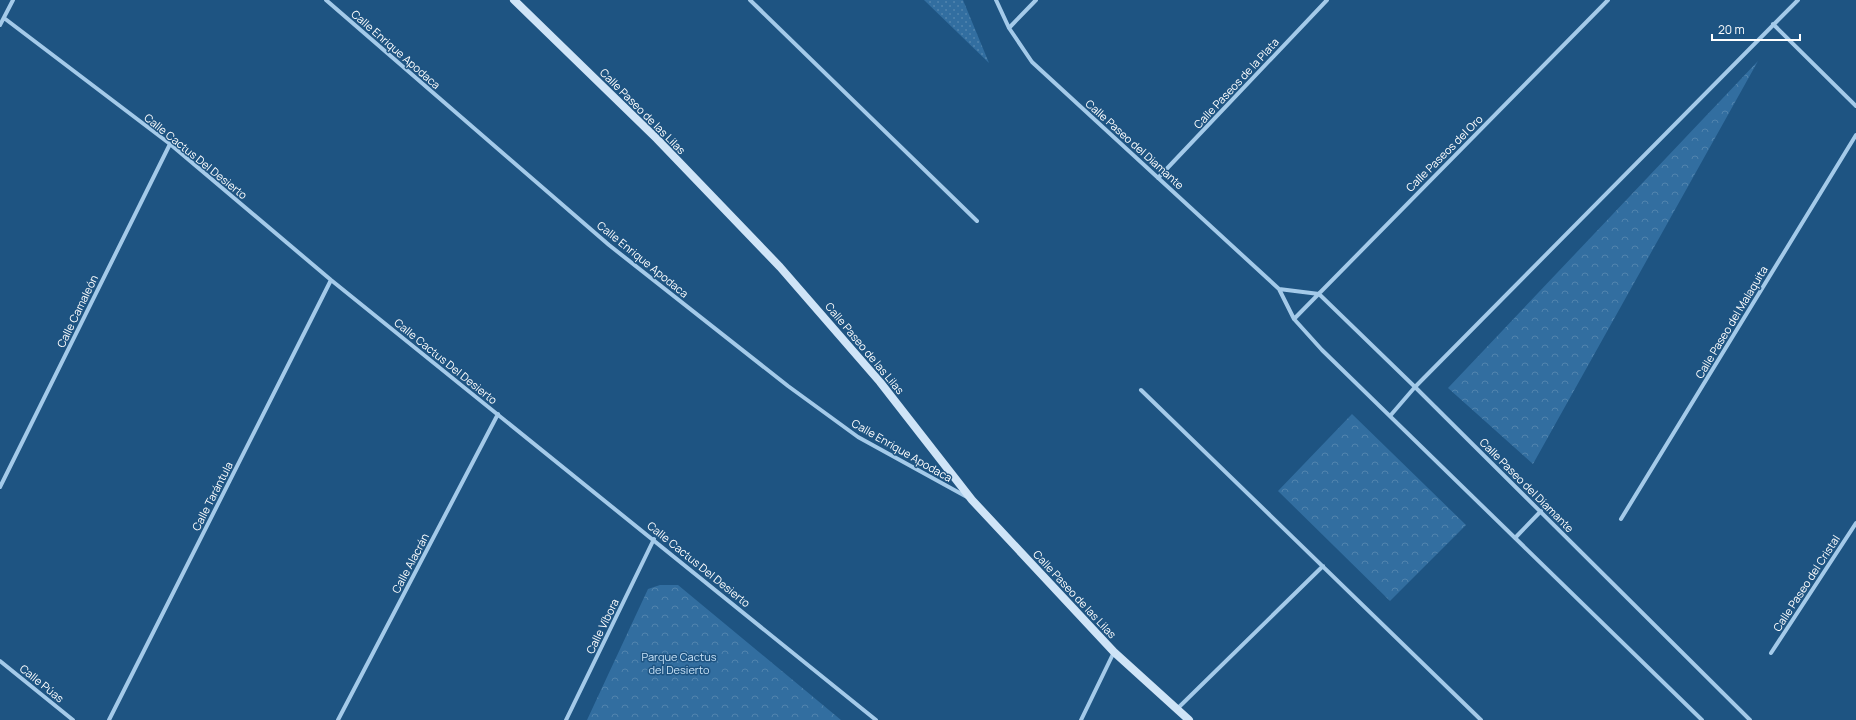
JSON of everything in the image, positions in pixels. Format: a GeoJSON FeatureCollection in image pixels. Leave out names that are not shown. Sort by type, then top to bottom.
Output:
{"type":"FeatureCollection","features":[{"type":"Feature","properties":{"kind":"street"},"geometry":{"type":"LineString","coordinates":[[0,25],[13,0]]}},
{"type":"Feature","properties":{"kind":"street","name":"Calle Enrique Apodaca"},"geometry":{"type":"LineString","coordinates":[[326,0],[609,245],[788,386],[858,437],[972,500]]}},
{"type":"Feature","properties":{"kind":"street","name":"Calle Paseo de las Lilas"},"geometry":{"type":"LineString","coordinates":[[514,0],[657,139],[780,267],[880,382],[972,500],[1114,652],[1189,720]]}},
{"type":"Feature","properties":{"kind":"street"},"geometry":{"type":"LineString","coordinates":[[750,0],[976,221]]}},
{"type":"Feature","properties":{"kind":"street","name":"Calle Paseo del Diamante"},"geometry":{"type":"LineString","coordinates":[[996,0],[1009,28],[1032,62],[1279,289],[1294,319],[1322,350],[1702,720]]}},
{"type":"Feature","properties":{"kind":"street"},"geometry":{"type":"LineString","coordinates":[[1009,28],[1036,0]]}},
{"type":"Feature","properties":{"kind":"street","name":"Calle Paseos de la Plata"},"geometry":{"type":"LineString","coordinates":[[1158,178],[1327,0]]}},
{"type":"Feature","properties":{"kind":"street","name":"Calle Paseos del Oro"},"geometry":{"type":"LineString","coordinates":[[1294,319],[1608,0]]}},
{"type":"Feature","properties":{"kind":"street"},"geometry":{"type":"LineString","coordinates":[[1390,416],[1415,387],[1798,0]]}},
{"type":"Feature","properties":{"kind":"street","name":"Calle Cactus Del Desierto"},"geometry":{"type":"LineString","coordinates":[[4,18],[170,144],[332,280],[876,720]]}},
{"type":"Feature","properties":{"kind":"street"},"geometry":{"type":"LineString","coordinates":[[1773,24],[1856,106]]}},
{"type":"Feature","properties":{"kind":"street","name":"Calle Paseo del Malaquita"},"geometry":{"type":"LineString","coordinates":[[1622,519],[1856,135]]}},
{"type":"Feature","properties":{"kind":"street","name":"Calle Camaleón"},"geometry":{"type":"LineString","coordinates":[[0,487],[170,144]]}},
{"type":"Feature","properties":{"kind":"street","name":"Calle Tarántula"},"geometry":{"type":"LineString","coordinates":[[109,720],[332,280]]}},
{"type":"Feature","properties":{"kind":"street"},"geometry":{"type":"LineString","coordinates":[[1279,289],[1319,294]]}},
{"type":"Feature","properties":{"kind":"street","name":"Calle Paseo del Diamante"},"geometry":{"type":"LineString","coordinates":[[1319,294],[1541,511],[1750,720]]}},
{"type":"Feature","properties":{"kind":"street"},"geometry":{"type":"LineString","coordinates":[[1141,390],[1481,720]]}},
{"type":"Feature","properties":{"kind":"street","name":"Calle Alacrán"},"geometry":{"type":"LineString","coordinates":[[338,720],[498,414]]}},
{"type":"Feature","properties":{"kind":"street"},"geometry":{"type":"LineString","coordinates":[[1515,538],[1541,511]]}},
{"type":"Feature","properties":{"kind":"street","name":"Calle Paseo del Cristal"},"geometry":{"type":"LineString","coordinates":[[1771,653],[1856,523]]}},
{"type":"Feature","properties":{"kind":"street","name":"Calle Víbora"},"geometry":{"type":"LineString","coordinates":[[566,720],[654,539]]}},
{"type":"Feature","properties":{"kind":"street"},"geometry":{"type":"LineString","coordinates":[[1177,709],[1323,566]]}},
{"type":"Feature","properties":{"kind":"street"},"geometry":{"type":"LineString","coordinates":[[1081,720],[1114,652]]}},
{"type":"Feature","properties":{"kind":"street","name":"Calle Púas"},"geometry":{"type":"LineString","coordinates":[[0,661],[72,720]]}},
{"type":"Feature","properties":{"kind":"green space"},"geometry":{"type":"Polygon","coordinates":[[[924,0],[963,0],[989,63],[924,0]]]}},
{"type":"Feature","properties":{"kind":"green space"},"geometry":{"type":"Polygon","coordinates":[[[1758,61],[1533,464],[1448,388],[1758,61]]]}},
{"type":"Feature","properties":{"kind":"green space"},"geometry":{"type":"Polygon","coordinates":[[[1352,414],[1466,525],[1390,601],[1278,491],[1352,414]]]}},
{"type":"Feature","properties":{"kind":"green space","name":"Parque Cactus del Desierto"},"geometry":{"type":"Polygon","coordinates":[[[660,585],[678,585],[841,720],[587,720],[648,589],[660,585]]]}}]}
